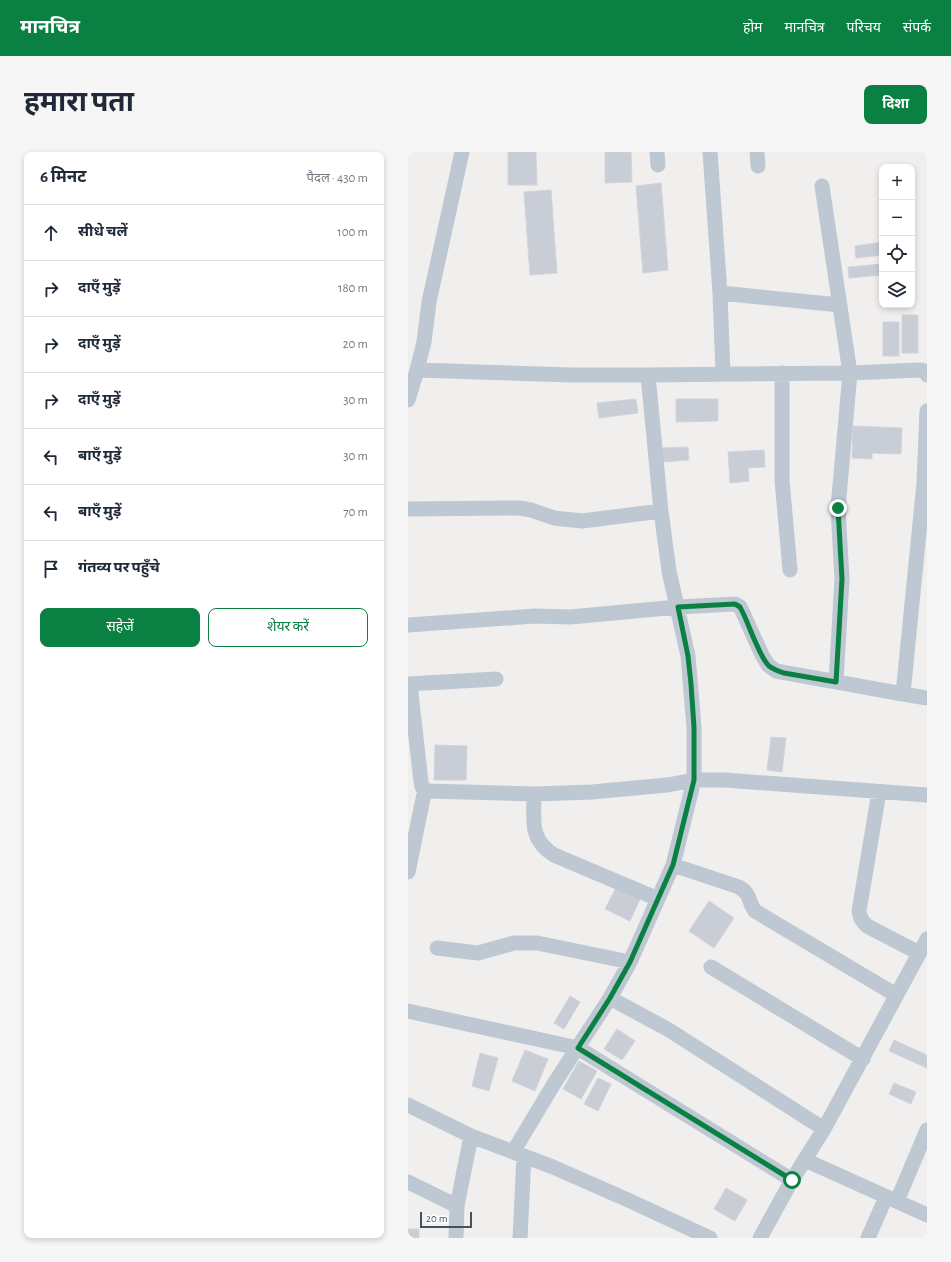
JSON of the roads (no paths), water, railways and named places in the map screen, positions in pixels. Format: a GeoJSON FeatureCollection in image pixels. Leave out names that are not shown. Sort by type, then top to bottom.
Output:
{"type":"FeatureCollection","features":[{"type":"Feature","properties":{"kind":"street"},"geometry":{"type":"LineString","coordinates":[[408,400],[424,342],[430,295],[462,152]]}},
{"type":"Feature","properties":{"kind":"street"},"geometry":{"type":"LineString","coordinates":[[710,152],[720,292],[723,374]]}},
{"type":"Feature","properties":{"kind":"street"},"geometry":{"type":"LineString","coordinates":[[822,186],[850,373],[838,508],[842,579],[836,682]]}},
{"type":"Feature","properties":{"kind":"street"},"geometry":{"type":"LineString","coordinates":[[720,292],[840,305]]}},
{"type":"Feature","properties":{"kind":"street"},"geometry":{"type":"LineString","coordinates":[[417,370],[571,375],[850,373],[920,370],[924,371],[927,375]]}},
{"type":"Feature","properties":{"kind":"street"},"geometry":{"type":"LineString","coordinates":[[782,373],[782,480],[790,570]]}},
{"type":"Feature","properties":{"kind":"street"},"geometry":{"type":"LineString","coordinates":[[520,1238],[518,1154],[578,1048],[610,998],[630,962],[673,865],[694,780],[694,727],[688,656],[669,571],[661,511],[648,375]]}},
{"type":"Feature","properties":{"kind":"street"},"geometry":{"type":"LineString","coordinates":[[903,694],[913,608],[924,483],[927,411]]}},
{"type":"Feature","properties":{"kind":"street"},"geometry":{"type":"LineString","coordinates":[[408,509],[519,508],[554,518],[582,521],[661,511]]}},
{"type":"Feature","properties":{"kind":"street"},"geometry":{"type":"LineString","coordinates":[[408,625],[535,616],[570,617],[678,607],[735,604],[740,607],[768,665],[776,671],[927,698]]}},
{"type":"Feature","properties":{"kind":"street"},"geometry":{"type":"LineString","coordinates":[[496,679],[409,684],[421,782],[425,789],[432,792],[534,794],[592,792],[667,785],[694,780],[725,780],[927,795]]}},
{"type":"Feature","properties":{"kind":"street"},"geometry":{"type":"LineString","coordinates":[[408,872],[425,789]]}},
{"type":"Feature","properties":{"kind":"street"},"geometry":{"type":"LineString","coordinates":[[879,792],[859,911],[861,919],[867,926],[919,952]]}},
{"type":"Feature","properties":{"kind":"street"},"geometry":{"type":"LineString","coordinates":[[534,794],[534,829],[537,840],[544,849],[554,855],[658,899]]}},
{"type":"Feature","properties":{"kind":"street"},"geometry":{"type":"LineString","coordinates":[[673,865],[739,887],[747,893],[750,904],[755,910],[896,996]]}},
{"type":"Feature","properties":{"kind":"street"},"geometry":{"type":"LineString","coordinates":[[760,1238],[792,1180],[824,1129],[927,939]]}},
{"type":"Feature","properties":{"kind":"street"},"geometry":{"type":"LineString","coordinates":[[437,948],[478,953],[514,943],[537,943],[630,962]]}},
{"type":"Feature","properties":{"kind":"street"},"geometry":{"type":"LineString","coordinates":[[712,967],[863,1059]]}},
{"type":"Feature","properties":{"kind":"street"},"geometry":{"type":"LineString","coordinates":[[610,998],[669,1030],[824,1129]]}},
{"type":"Feature","properties":{"kind":"street"},"geometry":{"type":"LineString","coordinates":[[408,1011],[578,1048],[792,1180]]}},
{"type":"Feature","properties":{"kind":"street"},"geometry":{"type":"LineString","coordinates":[[408,1106],[471,1136],[553,1167],[710,1238]]}},
{"type":"Feature","properties":{"kind":"street"},"geometry":{"type":"LineString","coordinates":[[868,1238],[892,1199],[927,1130]]}},
{"type":"Feature","properties":{"kind":"street"},"geometry":{"type":"LineString","coordinates":[[456,1238],[457,1206],[471,1136]]}},
{"type":"Feature","properties":{"kind":"street"},"geometry":{"type":"LineString","coordinates":[[805,1160],[927,1215]]}},
{"type":"Feature","properties":{"kind":"street"},"geometry":{"type":"LineString","coordinates":[[408,1182],[457,1206]]}}]}
